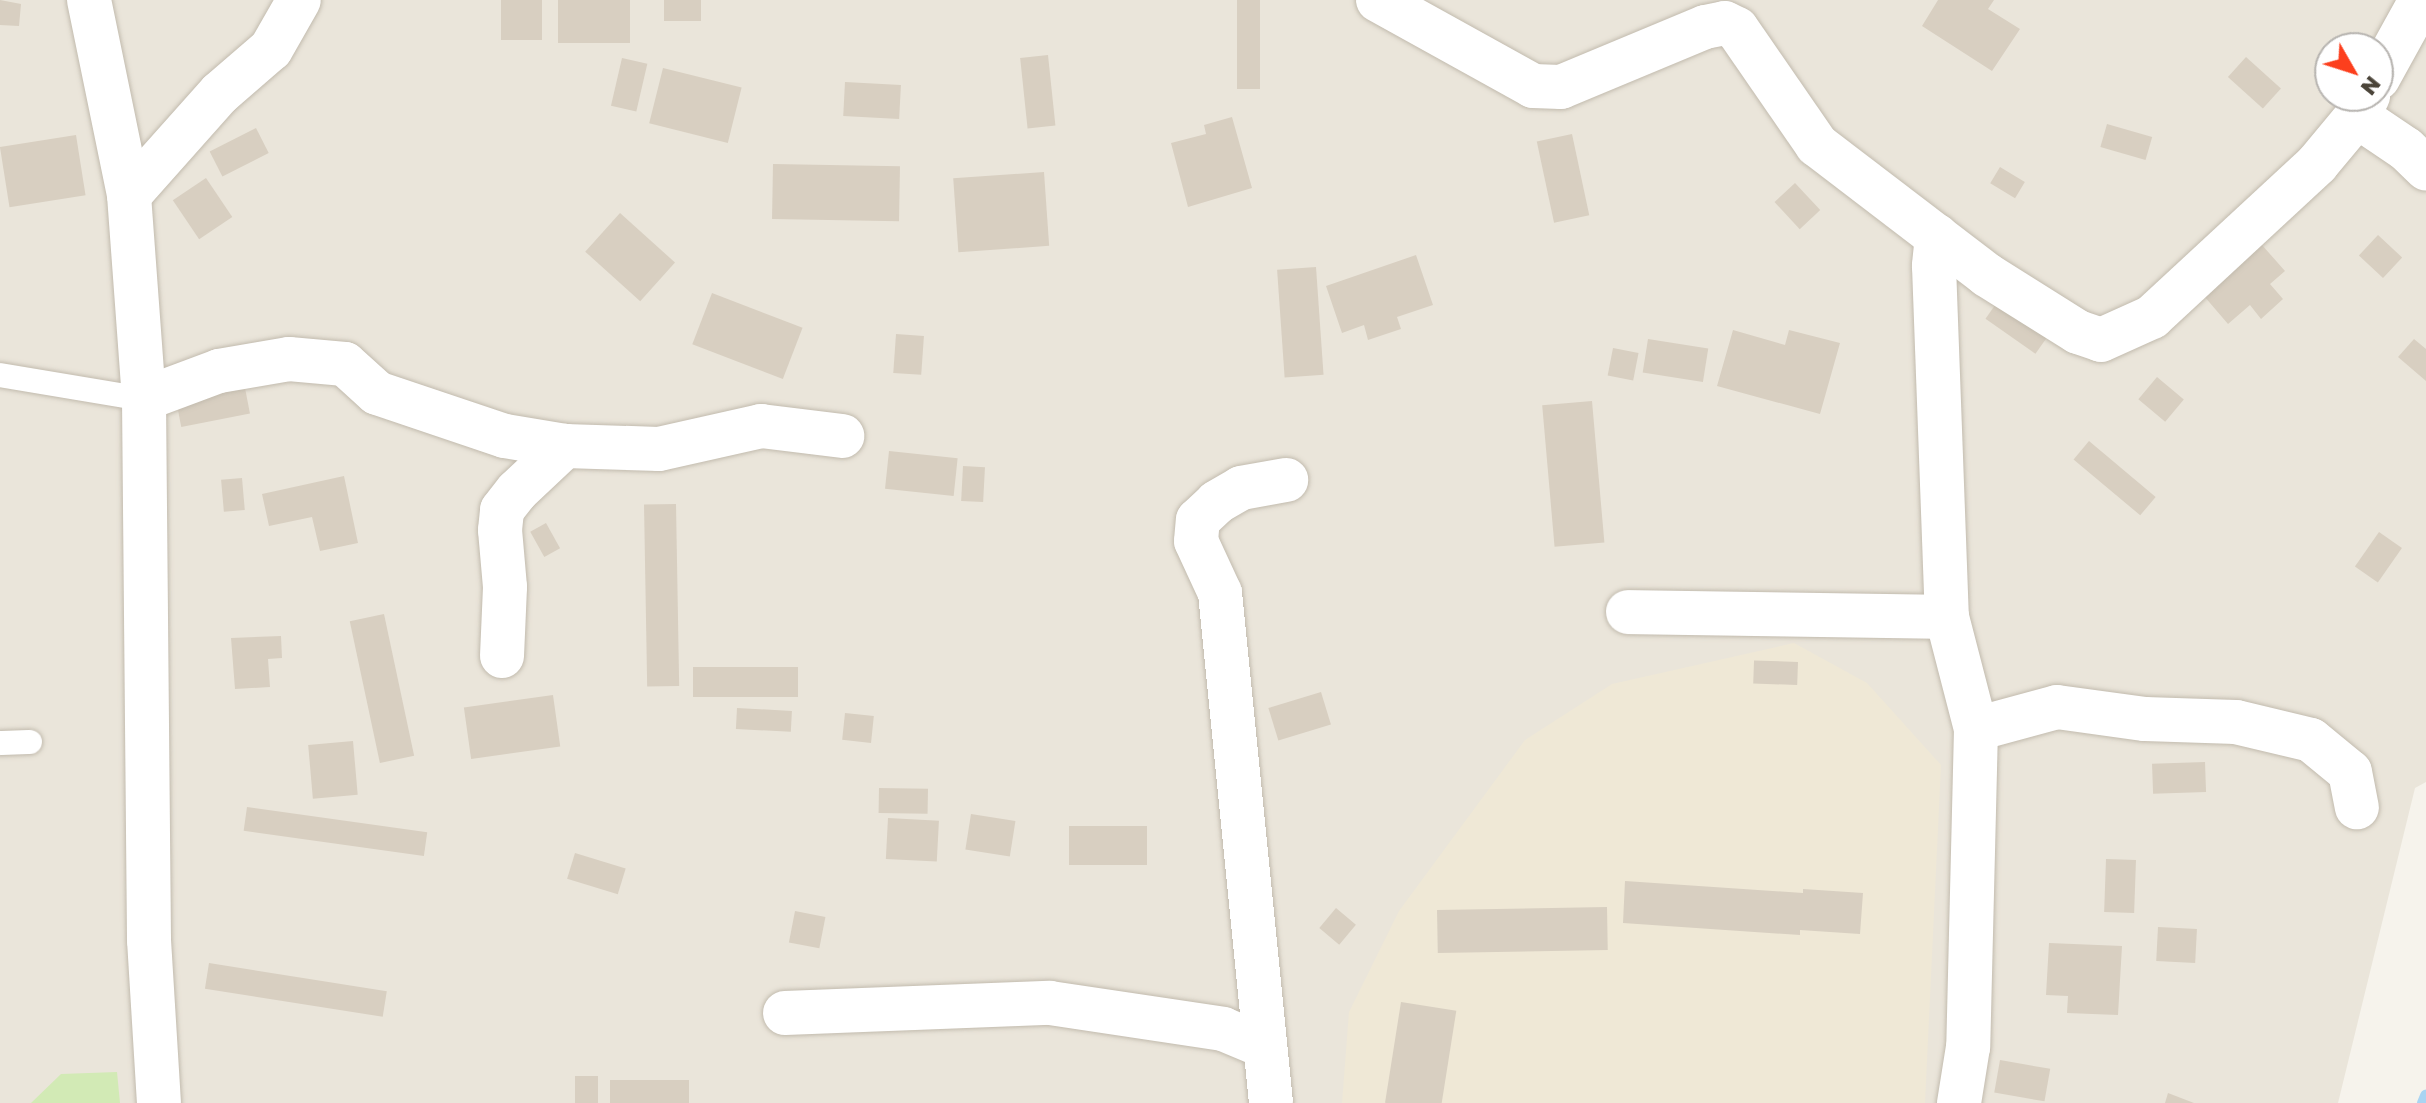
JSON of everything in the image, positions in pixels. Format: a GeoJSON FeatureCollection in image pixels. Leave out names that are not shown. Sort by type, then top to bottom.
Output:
{"type":"FeatureCollection","features":[{"type":"Feature","properties":{"kind":"street"},"geometry":{"type":"LineString","coordinates":[[89,0],[104,90],[129,195],[144,399],[149,940],[159,1103]]}},
{"type":"Feature","properties":{"kind":"street"},"geometry":{"type":"LineString","coordinates":[[129,195],[220,93],[271,49],[299,0]]}},
{"type":"Feature","properties":{"kind":"street"},"geometry":{"type":"LineString","coordinates":[[1378,0],[1533,86],[1561,87],[1705,27],[1725,23],[1737,29],[1817,145],[1987,275],[2065,324],[2101,340],[2152,317],[2317,164],[2358,112]]}},
{"type":"Feature","properties":{"kind":"street"},"geometry":{"type":"LineString","coordinates":[[2394,49],[2421,0]]}},
{"type":"Feature","properties":{"kind":"street"},"geometry":{"type":"LineString","coordinates":[[2369,112],[2426,168]]}},
{"type":"Feature","properties":{"kind":"street"},"geometry":{"type":"LineString","coordinates":[[1937,236],[1934,266],[1947,617],[1976,729],[1968,1047],[1959,1103]]}},
{"type":"Feature","properties":{"kind":"street"},"geometry":{"type":"LineString","coordinates":[[144,399],[219,371],[289,359],[345,364],[377,393],[392,399],[505,436],[565,446],[659,449],[761,426],[842,436]]}},
{"type":"Feature","properties":{"kind":"street"},"geometry":{"type":"LineString","coordinates":[[502,656],[505,587],[500,530],[502,510],[565,446]]}},
{"type":"Feature","properties":{"kind":"street"},"geometry":{"type":"LineString","coordinates":[[1271,1103],[1238,748],[1220,593],[1196,541],[1198,520],[1217,502],[1241,488],[1286,480]]}},
{"type":"Feature","properties":{"kind":"street"},"geometry":{"type":"LineString","coordinates":[[1628,612],[1947,617]]}},
{"type":"Feature","properties":{"kind":"street"},"geometry":{"type":"LineString","coordinates":[[1976,729],[2057,707],[2145,719],[2236,722],[2311,740],[2350,772],[2357,807]]}},
{"type":"Feature","properties":{"kind":"street"},"geometry":{"type":"LineString","coordinates":[[785,1013],[1050,1003],[1223,1029],[1264,1046]]}},
{"type":"Feature","properties":{"kind":"lane"},"geometry":{"type":"LineString","coordinates":[[0,375],[144,399]]}},
{"type":"Feature","properties":{"kind":"lane"},"geometry":{"type":"LineString","coordinates":[[0,743],[30,742]]}},
{"type":"Feature","properties":{"kind":"shaded area"},"geometry":{"type":"Polygon","coordinates":[[[0,0],[2426,0],[2426,782],[2415,788],[2338,1103],[0,1103],[0,0]]]}},
{"type":"Feature","properties":{"kind":"shaded area"},"geometry":{"type":"Polygon","coordinates":[[[1794,643],[1867,683],[1941,765],[1925,1103],[1342,1103],[1349,1012],[1399,911],[1525,740],[1612,684],[1794,643]]]}},
{"type":"Feature","properties":{"kind":"green space"},"geometry":{"type":"Polygon","coordinates":[[[117,1072],[120,1103],[31,1103],[61,1074],[117,1072]]]}},
{"type":"Feature","properties":{"kind":"building"},"geometry":{"type":"Polygon","coordinates":[[[0,0],[21,4],[19,26],[0,25],[0,0]]]}},
{"type":"Feature","properties":{"kind":"building"},"geometry":{"type":"Polygon","coordinates":[[[501,0],[542,0],[542,40],[501,40],[501,0]]]}},
{"type":"Feature","properties":{"kind":"building"},"geometry":{"type":"Polygon","coordinates":[[[558,0],[630,0],[630,43],[558,43],[558,0]]]}},
{"type":"Feature","properties":{"kind":"building"},"geometry":{"type":"Polygon","coordinates":[[[664,0],[701,0],[701,21],[664,21],[664,0]]]}},
{"type":"Feature","properties":{"kind":"building"},"geometry":{"type":"Polygon","coordinates":[[[1237,0],[1260,0],[1260,89],[1237,89],[1237,0]]]}},
{"type":"Feature","properties":{"kind":"building"},"geometry":{"type":"Polygon","coordinates":[[[1938,0],[1994,0],[1988,9],[2020,29],[1992,71],[1922,26],[1938,0]]]}},
{"type":"Feature","properties":{"kind":"building"},"geometry":{"type":"Polygon","coordinates":[[[1048,55],[1055,126],[1028,129],[1020,58],[1048,55]]]}},
{"type":"Feature","properties":{"kind":"building"},"geometry":{"type":"Polygon","coordinates":[[[2246,57],[2281,88],[2263,109],[2228,77],[2246,57]]]}},
{"type":"Feature","properties":{"kind":"building"},"geometry":{"type":"Polygon","coordinates":[[[622,58],[647,64],[636,112],[611,106],[622,58]]]}},
{"type":"Feature","properties":{"kind":"building"},"geometry":{"type":"Polygon","coordinates":[[[663,68],[742,88],[728,143],[649,123],[663,68]]]}},
{"type":"Feature","properties":{"kind":"building"},"geometry":{"type":"Polygon","coordinates":[[[845,82],[901,85],[899,119],[843,116],[845,82]]]}},
{"type":"Feature","properties":{"kind":"building"},"geometry":{"type":"Polygon","coordinates":[[[1232,117],[1252,188],[1188,207],[1171,143],[1206,134],[1204,125],[1232,117]]]}},
{"type":"Feature","properties":{"kind":"building"},"geometry":{"type":"Polygon","coordinates":[[[2107,124],[2152,137],[2146,160],[2100,147],[2107,124]]]}},
{"type":"Feature","properties":{"kind":"building"},"geometry":{"type":"Polygon","coordinates":[[[256,128],[269,153],[222,177],[210,152],[256,128]]]}},
{"type":"Feature","properties":{"kind":"building"},"geometry":{"type":"Polygon","coordinates":[[[1572,134],[1589,215],[1554,223],[1537,141],[1572,134]]]}},
{"type":"Feature","properties":{"kind":"building"},"geometry":{"type":"Polygon","coordinates":[[[76,135],[86,195],[9,207],[0,147],[76,135]]]}},
{"type":"Feature","properties":{"kind":"building"},"geometry":{"type":"Polygon","coordinates":[[[773,164],[900,166],[899,221],[772,219],[773,164]]]}},
{"type":"Feature","properties":{"kind":"building"},"geometry":{"type":"Polygon","coordinates":[[[2000,167],[2025,182],[2015,198],[1990,183],[2000,167]]]}},
{"type":"Feature","properties":{"kind":"building"},"geometry":{"type":"Polygon","coordinates":[[[1044,172],[1049,246],[958,252],[953,178],[1044,172]]]}},
{"type":"Feature","properties":{"kind":"building"},"geometry":{"type":"Polygon","coordinates":[[[206,178],[232,217],[199,239],[173,200],[206,178]]]}},
{"type":"Feature","properties":{"kind":"building"},"geometry":{"type":"Polygon","coordinates":[[[1795,183],[1820,210],[1800,229],[1775,202],[1795,183]]]}},
{"type":"Feature","properties":{"kind":"building"},"geometry":{"type":"Polygon","coordinates":[[[620,213],[675,263],[640,301],[585,252],[620,213]]]}},
{"type":"Feature","properties":{"kind":"building"},"geometry":{"type":"Polygon","coordinates":[[[2378,235],[2402,258],[2383,278],[2359,255],[2378,235]]]}},
{"type":"Feature","properties":{"kind":"building"},"geometry":{"type":"Polygon","coordinates":[[[2262,245],[2285,271],[2270,284],[2283,299],[2261,319],[2250,305],[2228,324],[2204,296],[2262,245]]]}},
{"type":"Feature","properties":{"kind":"building"},"geometry":{"type":"Polygon","coordinates":[[[1416,255],[1433,305],[1397,317],[1401,329],[1368,340],[1364,325],[1342,333],[1326,286],[1416,255]]]}},
{"type":"Feature","properties":{"kind":"building"},"geometry":{"type":"Polygon","coordinates":[[[1316,267],[1324,375],[1285,377],[1277,270],[1316,267]]]}},
{"type":"Feature","properties":{"kind":"building"},"geometry":{"type":"Polygon","coordinates":[[[2005,291],[2055,326],[2035,354],[1985,319],[2005,291]]]}},
{"type":"Feature","properties":{"kind":"building"},"geometry":{"type":"Polygon","coordinates":[[[712,293],[803,328],[783,379],[692,344],[712,293]]]}},
{"type":"Feature","properties":{"kind":"building"},"geometry":{"type":"Polygon","coordinates":[[[1733,330],[1785,345],[1789,330],[1840,343],[1820,414],[1717,386],[1733,330]]]}},
{"type":"Feature","properties":{"kind":"building"},"geometry":{"type":"Polygon","coordinates":[[[896,334],[924,336],[921,375],[893,373],[896,334]]]}},
{"type":"Feature","properties":{"kind":"building"},"geometry":{"type":"Polygon","coordinates":[[[1648,339],[1708,349],[1703,382],[1643,373],[1648,339]]]}},
{"type":"Feature","properties":{"kind":"building"},"geometry":{"type":"Polygon","coordinates":[[[2414,339],[2426,349],[2426,381],[2398,357],[2414,339]]]}},
{"type":"Feature","properties":{"kind":"building"},"geometry":{"type":"Polygon","coordinates":[[[1613,348],[1639,353],[1633,380],[1608,375],[1613,348]]]}},
{"type":"Feature","properties":{"kind":"building"},"geometry":{"type":"Polygon","coordinates":[[[2157,377],[2184,399],[2165,422],[2138,399],[2157,377]]]}},
{"type":"Feature","properties":{"kind":"building"},"geometry":{"type":"Polygon","coordinates":[[[245,388],[250,414],[181,427],[176,401],[245,388]]]}},
{"type":"Feature","properties":{"kind":"building"},"geometry":{"type":"Polygon","coordinates":[[[1592,401],[1604,542],[1555,547],[1542,405],[1592,401]]]}},
{"type":"Feature","properties":{"kind":"building"},"geometry":{"type":"Polygon","coordinates":[[[2089,441],[2156,497],[2140,515],[2074,459],[2089,441]]]}},
{"type":"Feature","properties":{"kind":"building"},"geometry":{"type":"Polygon","coordinates":[[[889,451],[958,458],[954,496],[885,489],[889,451]]]}},
{"type":"Feature","properties":{"kind":"building"},"geometry":{"type":"Polygon","coordinates":[[[963,466],[985,467],[983,502],[961,501],[963,466]]]}},
{"type":"Feature","properties":{"kind":"building"},"geometry":{"type":"Polygon","coordinates":[[[344,476],[358,543],[320,551],[312,517],[269,526],[262,494],[344,476]]]}},
{"type":"Feature","properties":{"kind":"building"},"geometry":{"type":"Polygon","coordinates":[[[242,478],[245,510],[224,512],[221,480],[242,478]]]}},
{"type":"Feature","properties":{"kind":"building"},"geometry":{"type":"Polygon","coordinates":[[[676,504],[679,686],[647,687],[644,505],[676,504]]]}},
{"type":"Feature","properties":{"kind":"building"},"geometry":{"type":"Polygon","coordinates":[[[546,523],[560,548],[544,557],[530,532],[546,523]]]}},
{"type":"Feature","properties":{"kind":"building"},"geometry":{"type":"Polygon","coordinates":[[[2379,532],[2402,548],[2378,582],[2355,566],[2379,532]]]}},
{"type":"Feature","properties":{"kind":"building"},"geometry":{"type":"Polygon","coordinates":[[[384,614],[414,756],[380,763],[350,621],[384,614]]]}},
{"type":"Feature","properties":{"kind":"building"},"geometry":{"type":"Polygon","coordinates":[[[281,636],[282,658],[268,659],[270,687],[235,689],[231,638],[281,636]]]}},
{"type":"Feature","properties":{"kind":"building"},"geometry":{"type":"Polygon","coordinates":[[[1754,660],[1798,662],[1797,685],[1753,683],[1754,660]]]}},
{"type":"Feature","properties":{"kind":"building"},"geometry":{"type":"Polygon","coordinates":[[[693,667],[798,667],[798,697],[693,697],[693,667]]]}},
{"type":"Feature","properties":{"kind":"building"},"geometry":{"type":"Polygon","coordinates":[[[1321,692],[1331,725],[1278,741],[1268,708],[1321,692]]]}},
{"type":"Feature","properties":{"kind":"building"},"geometry":{"type":"Polygon","coordinates":[[[553,695],[560,746],[471,759],[464,708],[553,695]]]}},
{"type":"Feature","properties":{"kind":"building"},"geometry":{"type":"Polygon","coordinates":[[[737,708],[792,711],[791,732],[736,729],[737,708]]]}},
{"type":"Feature","properties":{"kind":"building"},"geometry":{"type":"Polygon","coordinates":[[[845,713],[874,716],[871,743],[842,740],[845,713]]]}},
{"type":"Feature","properties":{"kind":"building"},"geometry":{"type":"Polygon","coordinates":[[[353,741],[358,795],[313,799],[308,745],[353,741]]]}},
{"type":"Feature","properties":{"kind":"building"},"geometry":{"type":"Polygon","coordinates":[[[2205,762],[2206,792],[2153,794],[2152,764],[2205,762]]]}},
{"type":"Feature","properties":{"kind":"building"},"geometry":{"type":"Polygon","coordinates":[[[879,788],[928,789],[928,814],[879,813],[879,788]]]}},
{"type":"Feature","properties":{"kind":"building"},"geometry":{"type":"Polygon","coordinates":[[[247,807],[427,832],[424,856],[244,831],[247,807]]]}},
{"type":"Feature","properties":{"kind":"building"},"geometry":{"type":"Polygon","coordinates":[[[971,814],[1015,821],[1010,857],[965,850],[971,814]]]}},
{"type":"Feature","properties":{"kind":"building"},"geometry":{"type":"Polygon","coordinates":[[[888,818],[939,821],[937,862],[886,859],[888,818]]]}},
{"type":"Feature","properties":{"kind":"building"},"geometry":{"type":"Polygon","coordinates":[[[1069,826],[1147,826],[1147,865],[1069,865],[1069,826]]]}},
{"type":"Feature","properties":{"kind":"building"},"geometry":{"type":"Polygon","coordinates":[[[575,853],[626,868],[618,894],[567,879],[575,853]]]}},
{"type":"Feature","properties":{"kind":"building"},"geometry":{"type":"Polygon","coordinates":[[[2106,859],[2136,860],[2134,913],[2104,912],[2106,859]]]}},
{"type":"Feature","properties":{"kind":"building"},"geometry":{"type":"Polygon","coordinates":[[[1625,881],[1803,893],[1803,889],[1863,893],[1860,934],[1800,930],[1800,935],[1623,923],[1625,881]]]}},
{"type":"Feature","properties":{"kind":"building"},"geometry":{"type":"Polygon","coordinates":[[[1607,907],[1608,950],[1438,953],[1437,910],[1607,907]]]}},
{"type":"Feature","properties":{"kind":"building"},"geometry":{"type":"Polygon","coordinates":[[[1336,908],[1356,925],[1339,945],[1319,928],[1336,908]]]}},
{"type":"Feature","properties":{"kind":"building"},"geometry":{"type":"Polygon","coordinates":[[[795,911],[825,917],[819,948],[789,942],[795,911]]]}},
{"type":"Feature","properties":{"kind":"building"},"geometry":{"type":"Polygon","coordinates":[[[2158,927],[2197,929],[2195,963],[2156,961],[2158,927]]]}},
{"type":"Feature","properties":{"kind":"building"},"geometry":{"type":"Polygon","coordinates":[[[2049,943],[2122,946],[2118,1015],[2067,1013],[2068,996],[2046,995],[2049,943]]]}},
{"type":"Feature","properties":{"kind":"building"},"geometry":{"type":"Polygon","coordinates":[[[209,963],[387,991],[383,1017],[205,989],[209,963]]]}},
{"type":"Feature","properties":{"kind":"building"},"geometry":{"type":"Polygon","coordinates":[[[1401,1002],[1456,1011],[1442,1103],[1385,1103],[1401,1002]]]}},
{"type":"Feature","properties":{"kind":"building"},"geometry":{"type":"Polygon","coordinates":[[[2000,1060],[2050,1069],[2044,1101],[1994,1092],[2000,1060]]]}},
{"type":"Feature","properties":{"kind":"building"},"geometry":{"type":"Polygon","coordinates":[[[575,1076],[598,1076],[598,1103],[575,1103],[575,1076]]]}},
{"type":"Feature","properties":{"kind":"building"},"geometry":{"type":"Polygon","coordinates":[[[610,1080],[689,1080],[689,1103],[610,1103],[610,1080]]]}},
{"type":"Feature","properties":{"kind":"building"},"geometry":{"type":"Polygon","coordinates":[[[2168,1093],[2194,1103],[2165,1103],[2168,1093]]]}},
{"type":"Feature","properties":{"kind":"waterway"},"geometry":{"type":"LineString","coordinates":[[2423,1103],[2426,1096]]}}]}
